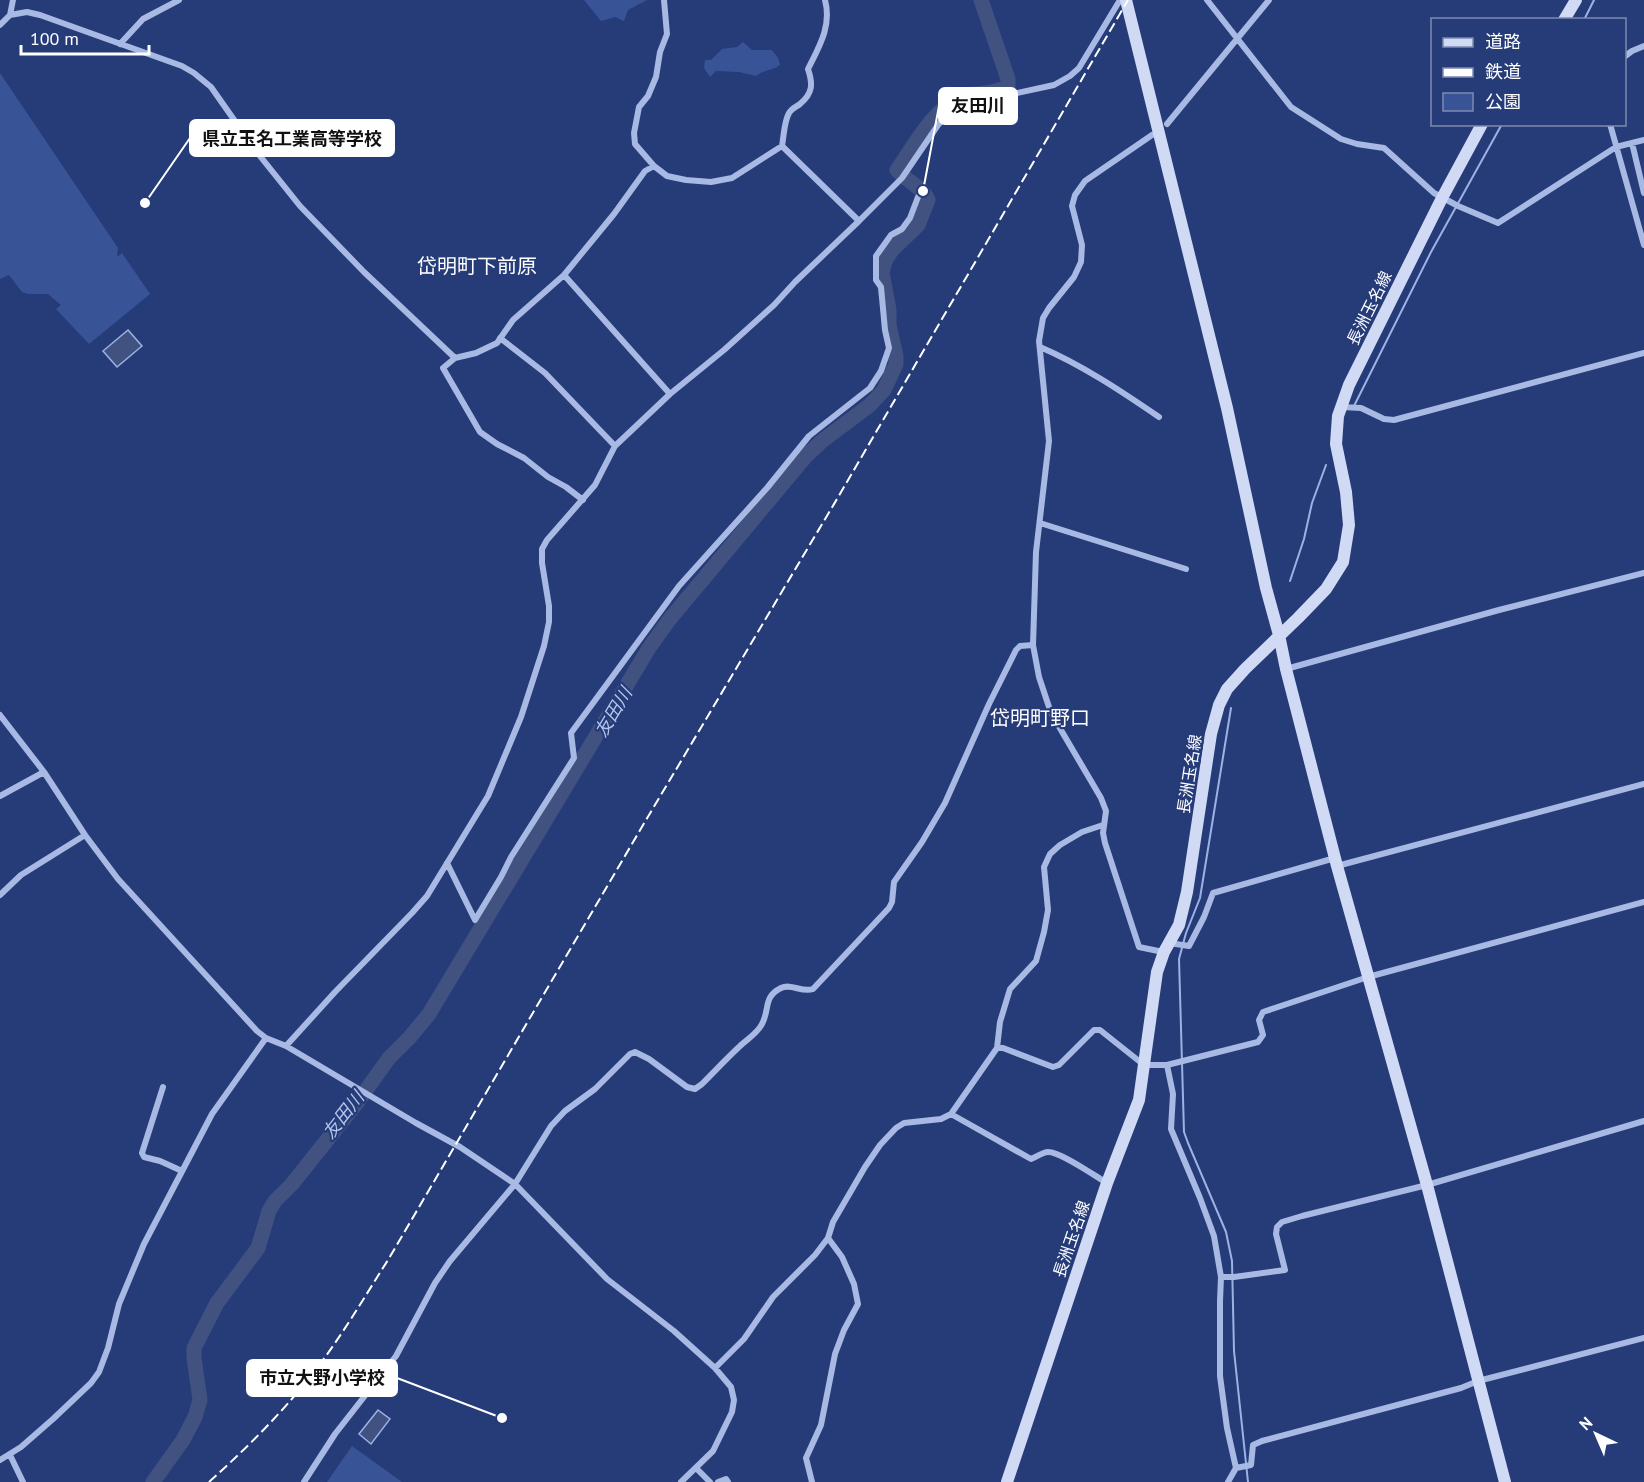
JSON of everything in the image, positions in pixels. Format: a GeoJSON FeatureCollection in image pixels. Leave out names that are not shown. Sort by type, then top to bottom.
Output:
{"type":"FeatureCollection","features":[{"type":"Feature","properties":{"kind":"street"},"geometry":{"type":"LineString","coordinates":[[0,25],[10,15],[13,0]]}},
{"type":"Feature","properties":{"kind":"street"},"geometry":{"type":"LineString","coordinates":[[120,44],[142,19],[179,0]]}},
{"type":"Feature","properties":{"kind":"street"},"geometry":{"type":"LineString","coordinates":[[664,0],[667,34],[660,52],[656,77],[648,96],[639,107],[634,133],[635,144],[654,166],[667,176],[711,183],[732,178],[782,146],[786,119],[790,110],[809,94],[812,82],[808,69],[827,26],[825,0]]}},
{"type":"Feature","properties":{"kind":"street"},"geometry":{"type":"LineString","coordinates":[[286,1046],[427,896],[488,796],[537,672],[549,622],[542,549],[547,540],[595,485],[615,446],[670,394],[767,312],[859,221],[903,176],[938,125],[952,109],[974,99],[1003,96],[1054,85],[1070,76],[1078,68],[1120,0]]}},
{"type":"Feature","properties":{"kind":"street"},"geometry":{"type":"LineString","coordinates":[[1126,0],[1227,408],[1286,669],[1336,862],[1427,1185],[1505,1482]]}},
{"type":"Feature","properties":{"kind":"street"},"geometry":{"type":"LineString","coordinates":[[1208,0],[1291,107],[1341,139],[1384,148],[1434,193],[1498,223],[1616,147],[1644,140]]}},
{"type":"Feature","properties":{"kind":"street"},"geometry":{"type":"LineString","coordinates":[[1167,124],[1269,0]]}},
{"type":"Feature","properties":{"kind":"street"},"geometry":{"type":"LineString","coordinates":[[1565,18],[1576,0]]}},
{"type":"Feature","properties":{"kind":"street"},"geometry":{"type":"LineString","coordinates":[[10,15],[27,12],[40,15],[182,66],[194,73],[211,87],[256,151],[300,207],[364,272],[455,358]]}},
{"type":"Feature","properties":{"kind":"street"},"geometry":{"type":"LineString","coordinates":[[1626,56],[1644,46]]}},
{"type":"Feature","properties":{"kind":"street","name":"長洲玉名線"},"geometry":{"type":"LineString","coordinates":[[1006,1482],[1107,1183],[1139,1100],[1157,972],[1174,946],[1187,892],[1211,734],[1219,705],[1227,689],[1245,669],[1326,589],[1343,562],[1349,525],[1346,492],[1336,444],[1338,416],[1349,385],[1442,198],[1481,126]]}},
{"type":"Feature","properties":{"kind":"street"},"geometry":{"type":"LineString","coordinates":[[1611,126],[1644,245]]}},
{"type":"Feature","properties":{"kind":"street"},"geometry":{"type":"LineString","coordinates":[[1152,135],[1085,182],[1075,195],[1072,206],[1083,245],[1080,262],[1074,277],[1048,308],[1043,318],[1039,341],[1049,441],[1036,552],[1033,645],[1039,677],[1051,713],[1101,798],[1106,811],[1103,825],[1105,843],[1139,947],[1188,946],[1204,917],[1213,893],[1644,784]]}},
{"type":"Feature","properties":{"kind":"street"},"geometry":{"type":"LineString","coordinates":[[1632,143],[1644,193]]}},
{"type":"Feature","properties":{"kind":"street"},"geometry":{"type":"LineString","coordinates":[[782,146],[859,221]]}},
{"type":"Feature","properties":{"kind":"street"},"geometry":{"type":"LineString","coordinates":[[583,500],[524,458],[480,432],[443,368],[455,358],[476,353],[497,343],[513,320],[564,274],[614,214],[645,171],[654,166]]}},
{"type":"Feature","properties":{"kind":"street"},"geometry":{"type":"LineString","coordinates":[[447,863],[475,920],[511,857],[574,758],[572,732],[679,586],[767,488],[809,436],[870,388],[881,371],[889,348],[881,287],[876,280],[876,256],[891,234],[902,229],[910,218],[918,197]]}},
{"type":"Feature","properties":{"kind":"street"},"geometry":{"type":"LineString","coordinates":[[564,274],[670,394]]}},
{"type":"Feature","properties":{"kind":"street"},"geometry":{"type":"LineString","coordinates":[[500,338],[544,373],[615,446]]}},
{"type":"Feature","properties":{"kind":"street"},"geometry":{"type":"LineString","coordinates":[[1040,347],[1060,355],[1116,387],[1159,417]]}},
{"type":"Feature","properties":{"kind":"street"},"geometry":{"type":"LineString","coordinates":[[1341,407],[1361,408],[1384,419],[1394,420],[1644,353]]}},
{"type":"Feature","properties":{"kind":"street"},"geometry":{"type":"LineString","coordinates":[[1040,523],[1186,569]]}},
{"type":"Feature","properties":{"kind":"street"},"geometry":{"type":"LineString","coordinates":[[1286,669],[1644,573]]}},
{"type":"Feature","properties":{"kind":"street"},"geometry":{"type":"LineString","coordinates":[[304,1482],[335,1434],[396,1356],[435,1282],[515,1184],[551,1126],[565,1111],[595,1089],[630,1054],[635,1052],[649,1059],[687,1087],[695,1089],[756,1032],[763,1022],[769,998],[778,989],[786,986],[807,991],[813,989],[889,908],[894,882],[922,842],[945,803],[988,704],[1016,650],[1020,646],[1033,645]]}},
{"type":"Feature","properties":{"kind":"street"},"geometry":{"type":"LineString","coordinates":[[0,715],[44,772],[85,834],[135,898],[266,1038],[286,1046],[460,1147],[515,1184],[607,1279],[674,1330],[715,1368],[731,1387],[733,1406],[713,1451],[681,1482]]}},
{"type":"Feature","properties":{"kind":"street"},"geometry":{"type":"LineString","coordinates":[[0,796],[44,772]]}},
{"type":"Feature","properties":{"kind":"street"},"geometry":{"type":"LineString","coordinates":[[715,1368],[744,1339],[773,1296],[815,1255],[828,1238],[833,1222],[880,1145],[896,1128],[904,1124],[941,1119],[951,1114],[997,1048],[1000,1022],[1010,989],[1036,961],[1048,910],[1044,867],[1050,854],[1082,832],[1103,825]]}},
{"type":"Feature","properties":{"kind":"street"},"geometry":{"type":"LineString","coordinates":[[0,895],[21,875],[85,834]]}},
{"type":"Feature","properties":{"kind":"street"},"geometry":{"type":"LineString","coordinates":[[997,1048],[1003,1048],[1053,1067],[1059,1065],[1094,1030],[1100,1030],[1144,1065],[1167,1065],[1258,1042],[1263,1035],[1259,1020],[1263,1012],[1368,977],[1644,902]]}},
{"type":"Feature","properties":{"kind":"street"},"geometry":{"type":"LineString","coordinates":[[0,1460],[10,1455],[53,1419],[91,1383],[99,1372],[108,1348],[119,1304],[132,1271],[182,1171],[212,1114],[266,1038]]}},
{"type":"Feature","properties":{"kind":"street"},"geometry":{"type":"LineString","coordinates":[[1167,1065],[1173,1094],[1171,1129],[1214,1236],[1221,1277],[1220,1376],[1227,1428],[1239,1467]]}},
{"type":"Feature","properties":{"kind":"street"},"geometry":{"type":"LineString","coordinates":[[163,1087],[142,1153],[144,1157],[182,1171]]}},
{"type":"Feature","properties":{"kind":"street"},"geometry":{"type":"LineString","coordinates":[[951,1114],[1031,1159],[1050,1152],[1107,1183]]}},
{"type":"Feature","properties":{"kind":"street"},"geometry":{"type":"LineString","coordinates":[[1221,1277],[1285,1269],[1276,1234],[1276,1227],[1282,1222],[1427,1185],[1644,1121]]}},
{"type":"Feature","properties":{"kind":"street"},"geometry":{"type":"LineString","coordinates":[[812,1482],[806,1458],[821,1425],[835,1354],[844,1330],[858,1304],[854,1284],[842,1257],[828,1238]]}},
{"type":"Feature","properties":{"kind":"street"},"geometry":{"type":"LineString","coordinates":[[1228,1482],[1239,1467],[1251,1465],[1253,1445],[1262,1441],[1644,1338]]}},
{"type":"Feature","properties":{"kind":"street"},"geometry":{"type":"LineString","coordinates":[[10,1455],[23,1482]]}},
{"type":"Feature","properties":{"kind":"street"},"geometry":{"type":"LineString","coordinates":[[696,1468],[710,1482]]}},
{"type":"Feature","properties":{"kind":"street"},"geometry":{"type":"LineString","coordinates":[[718,1482],[726,1479],[728,1482]]}},
{"type":"Feature","properties":{"kind":"green space"},"geometry":{"type":"Polygon","coordinates":[[[584,0],[647,0],[628,10],[624,21],[615,17],[601,21],[584,0]]]}},
{"type":"Feature","properties":{"kind":"green space"},"geometry":{"type":"Polygon","coordinates":[[[743,42],[752,50],[772,50],[780,65],[756,76],[739,72],[716,71],[710,77],[704,68],[705,60],[711,60],[722,49],[737,47],[743,42]]]}},
{"type":"Feature","properties":{"kind":"green space"},"geometry":{"type":"Polygon","coordinates":[[[0,73],[118,248],[117,257],[122,253],[150,294],[89,344],[56,309],[61,305],[48,294],[22,292],[9,275],[0,279],[0,73]]]}},
{"type":"Feature","properties":{"kind":"green space"},"geometry":{"type":"Polygon","coordinates":[[[352,1446],[402,1482],[327,1482],[352,1446]]]}},
{"type":"Feature","properties":{"kind":"shaded area"},"geometry":{"type":"Polygon","coordinates":[[[128,330],[142,346],[117,367],[103,351],[128,330]]]}},
{"type":"Feature","properties":{"kind":"shaded area"},"geometry":{"type":"Polygon","coordinates":[[[378,1410],[390,1419],[371,1444],[359,1434],[378,1410]]]}},
{"type":"Feature","properties":{"kind":"waterway","name":"友田川"},"geometry":{"type":"LineString","coordinates":[[153,1482],[183,1440],[195,1417],[200,1400],[194,1348],[217,1303],[258,1248],[269,1211],[275,1201],[292,1184],[359,1100],[389,1058],[429,1014],[649,648],[669,620],[806,456],[870,405],[884,390],[896,364],[896,356],[889,325],[889,310],[882,272],[885,261],[892,250],[918,225],[928,200],[922,191],[897,170],[925,128],[942,109],[962,97],[998,91],[1008,86],[1008,79],[981,0]]}},
{"type":"Feature","properties":{"kind":"waterway"},"geometry":{"type":"LineString","coordinates":[[1585,18],[1594,0]]}},
{"type":"Feature","properties":{"kind":"waterway"},"geometry":{"type":"LineString","coordinates":[[1354,406],[1431,252],[1501,126]]}},
{"type":"Feature","properties":{"kind":"waterway"},"geometry":{"type":"LineString","coordinates":[[1290,581],[1304,539],[1312,503],[1326,465]]}},
{"type":"Feature","properties":{"kind":"waterway"},"geometry":{"type":"LineString","coordinates":[[1231,708],[1200,898],[1186,933],[1179,959],[1184,1132],[1226,1232],[1232,1261],[1234,1351],[1248,1482]]}},
{"type":"Feature","properties":{"kind":"railway"},"geometry":{"type":"LineString","coordinates":[[209,1482],[266,1428],[305,1384],[336,1342],[388,1260],[1128,0]]}},
{"type":"Feature","properties":{"kind":"place","name":"友田川"},"geometry":{"type":"Point","coordinates":[923,191]}},
{"type":"Feature","properties":{"kind":"place","name":"県立玉名工業高等学校"},"geometry":{"type":"Point","coordinates":[145,203]}},
{"type":"Feature","properties":{"kind":"place","name":"市立大野小学校"},"geometry":{"type":"Point","coordinates":[502,1418]}},
{"type":"Feature","properties":{"kind":"district","name":"岱明町下前原"},"geometry":{"type":"Point","coordinates":[477,266]}},
{"type":"Feature","properties":{"kind":"district","name":"岱明町野口"},"geometry":{"type":"Point","coordinates":[1040,718]}}]}
